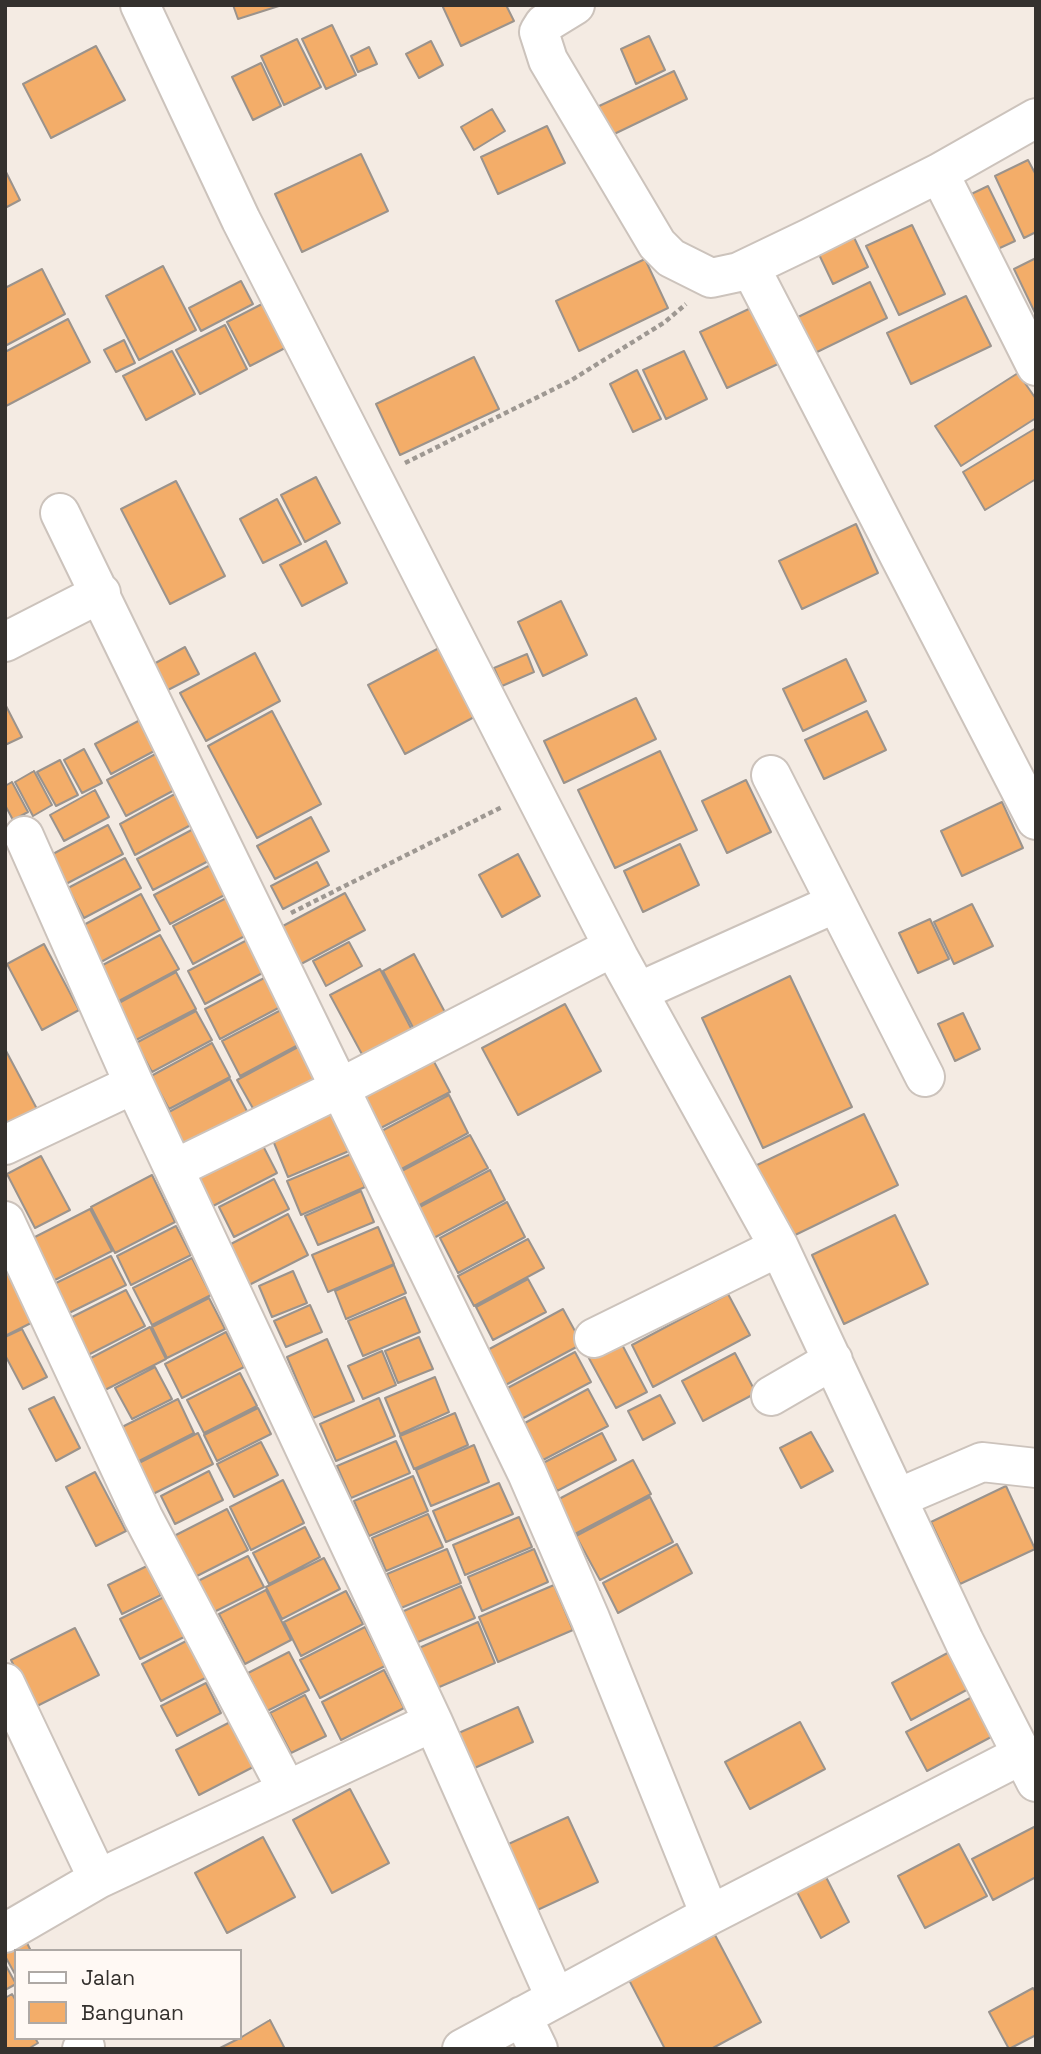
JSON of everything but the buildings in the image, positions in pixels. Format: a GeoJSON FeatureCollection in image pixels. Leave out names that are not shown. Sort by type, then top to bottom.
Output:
{"type":"FeatureCollection","features":[{"type":"Feature","properties":{"kind":"street"},"geometry":{"type":"LineString","coordinates":[[140,5],[241,220],[533,791],[638,992],[779,1247],[964,1641],[1029,1769],[710,1915],[555,1997],[530,2033],[462,2049]]}},
{"type":"Feature","properties":{"kind":"street"},"geometry":{"type":"LineString","coordinates":[[575,5],[544,24],[539,32],[548,60],[657,244],[671,258],[733,273],[939,173],[1036,118]]}},
{"type":"Feature","properties":{"kind":"street"},"geometry":{"type":"LineString","coordinates":[[939,173],[1036,366]]}},
{"type":"Feature","properties":{"kind":"street"},"geometry":{"type":"LineString","coordinates":[[733,273],[1036,820]]}},
{"type":"Feature","properties":{"kind":"street"},"geometry":{"type":"LineString","coordinates":[[60,513],[527,1472],[590,1618],[710,1915]]}},
{"type":"Feature","properties":{"kind":"street"},"geometry":{"type":"LineString","coordinates":[[5,642],[101,593]]}},
{"type":"Feature","properties":{"kind":"street"},"geometry":{"type":"LineString","coordinates":[[771,775],[925,1077]]}},
{"type":"Feature","properties":{"kind":"street"},"geometry":{"type":"LineString","coordinates":[[24,836],[134,1084],[433,1722],[555,1997]]}},
{"type":"Feature","properties":{"kind":"street"},"geometry":{"type":"LineString","coordinates":[[638,992],[836,903]]}},
{"type":"Feature","properties":{"kind":"street"},"geometry":{"type":"LineString","coordinates":[[174,1169],[340,1088],[614,947]]}},
{"type":"Feature","properties":{"kind":"street"},"geometry":{"type":"LineString","coordinates":[[5,1145],[134,1084]]}},
{"type":"Feature","properties":{"kind":"street"},"geometry":{"type":"LineString","coordinates":[[5,1221],[143,1517],[287,1790]]}},
{"type":"Feature","properties":{"kind":"street"},"geometry":{"type":"LineString","coordinates":[[594,1338],[779,1247]]}},
{"type":"Feature","properties":{"kind":"street"},"geometry":{"type":"LineString","coordinates":[[771,1396],[833,1360]]}},
{"type":"Feature","properties":{"kind":"street"},"geometry":{"type":"LineString","coordinates":[[898,1498],[982,1462],[1036,1468]]}},
{"type":"Feature","properties":{"kind":"street"},"geometry":{"type":"LineString","coordinates":[[5,1683],[98,1879]]}},
{"type":"Feature","properties":{"kind":"street"},"geometry":{"type":"LineString","coordinates":[[5,1933],[98,1879],[433,1722]]}},
{"type":"Feature","properties":{"kind":"path"},"geometry":{"type":"LineString","coordinates":[[373,479],[570,381],[664,322],[733,273]]}},
{"type":"Feature","properties":{"kind":"path"},"geometry":{"type":"LineString","coordinates":[[262,928],[533,791]]}}]}
